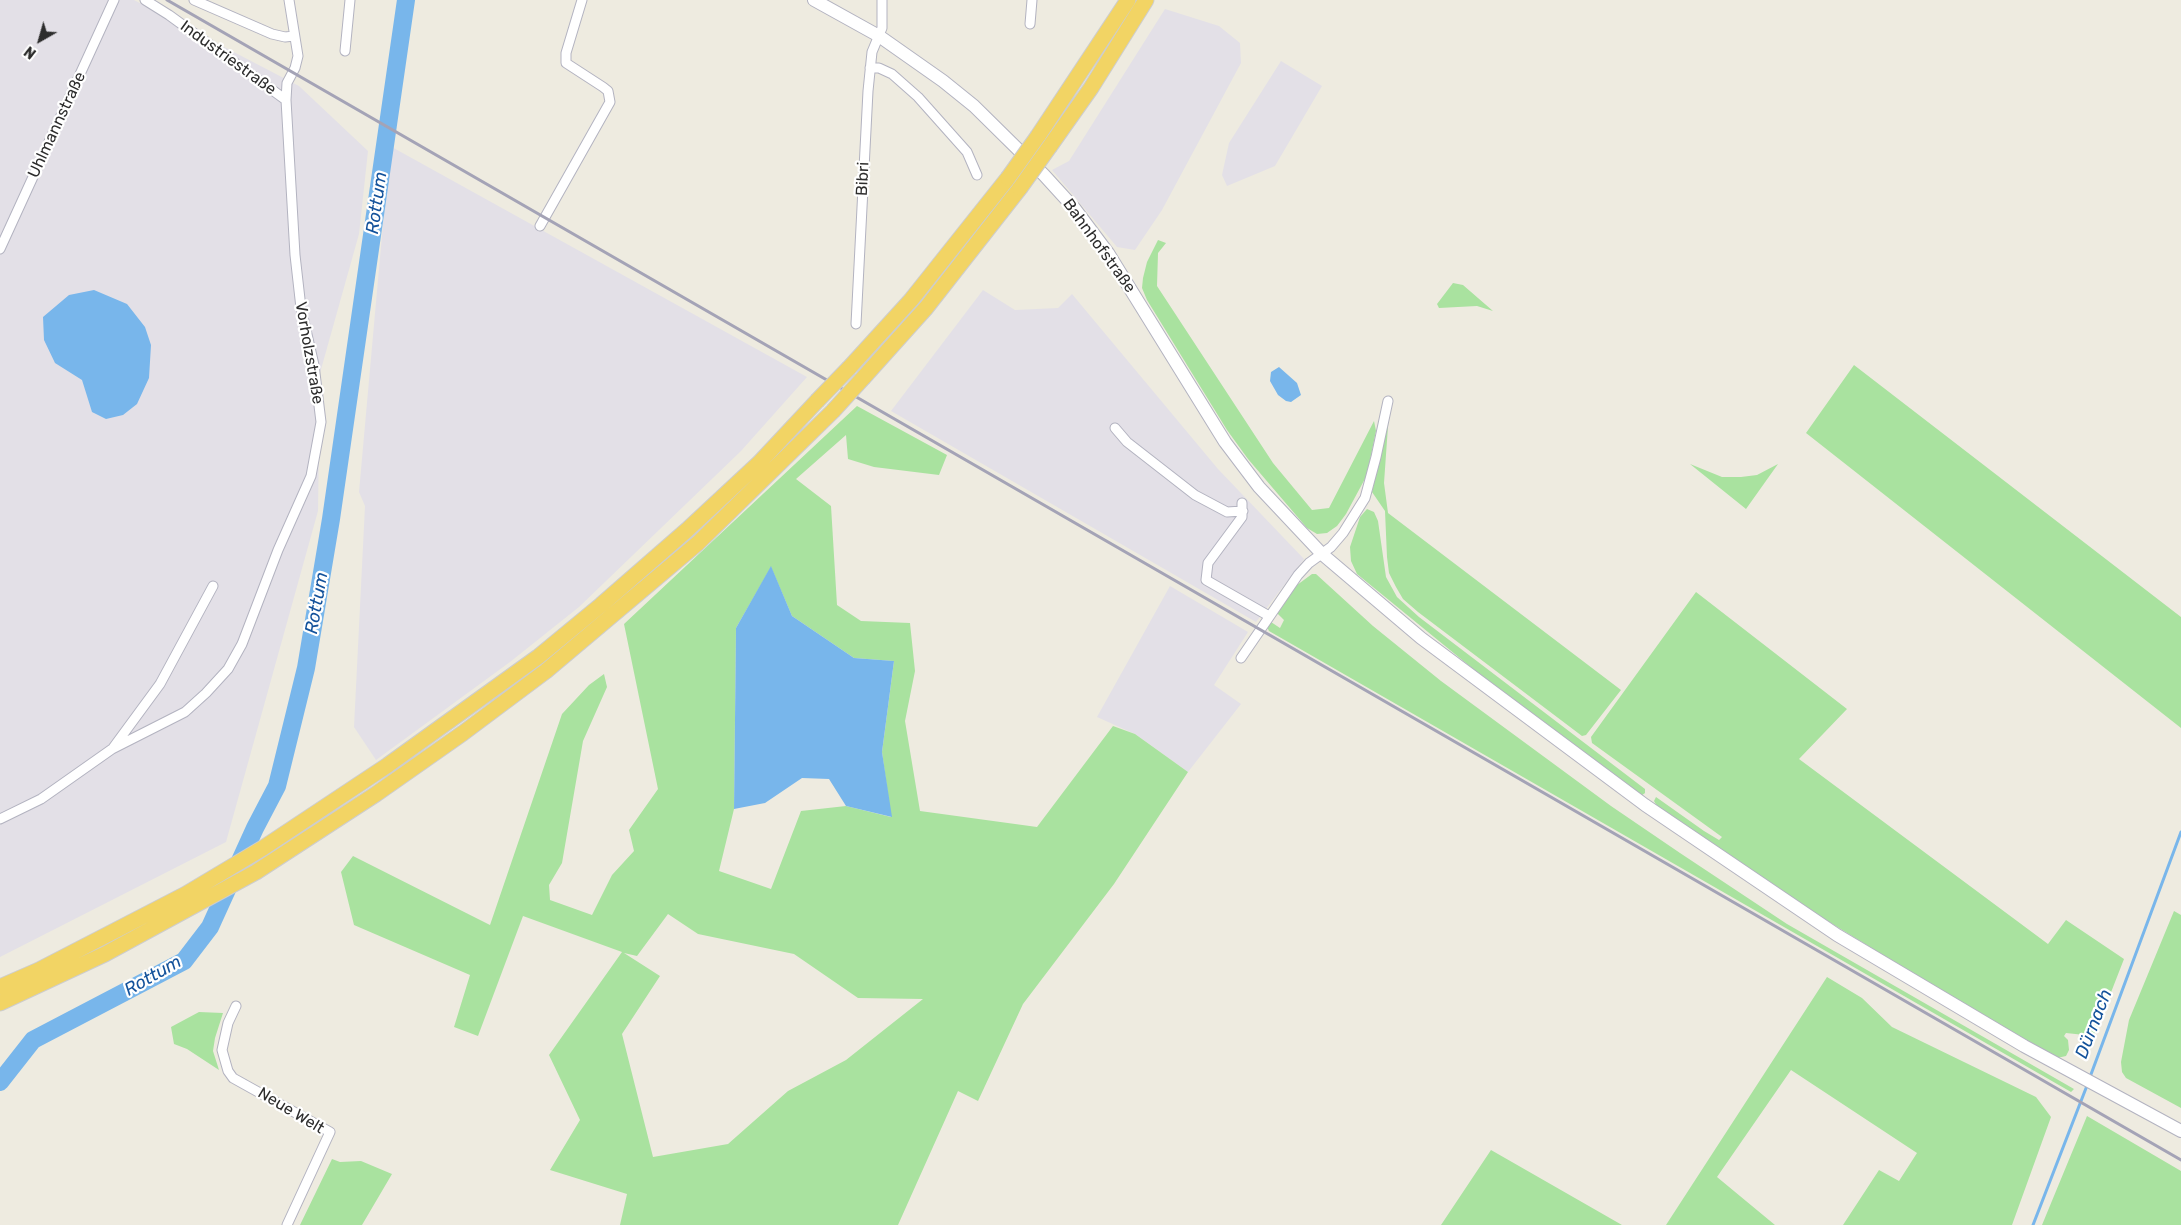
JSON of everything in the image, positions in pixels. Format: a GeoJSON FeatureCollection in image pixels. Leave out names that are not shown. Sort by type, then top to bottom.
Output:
{"type":"FeatureCollection","features":[{"type":"Feature","properties":{"kind":"highway"},"geometry":{"type":"LineString","coordinates":[[0,987],[97,940],[218,875],[263,848],[365,781],[538,657],[600,605],[759,463],[911,300],[1008,178],[1128,0]]}},
{"type":"Feature","properties":{"kind":"highway"},"geometry":{"type":"LineString","coordinates":[[0,1003],[105,954],[210,898],[256,872],[376,794],[546,671],[698,543],[833,411],[926,308],[1020,188],[1050,146],[1090,88],[1146,0]]}},
{"type":"Feature","properties":{"kind":"main road","name":"Bahnhofstraße"},"geometry":{"type":"LineString","coordinates":[[814,0],[878,36],[943,81],[974,106],[1044,175],[1075,209],[1122,274],[1225,442],[1278,509],[1322,554],[1421,638],[1645,805],[1837,935],[1930,992],[2077,1076],[2181,1131]]}},
{"type":"Feature","properties":{"kind":"street","name":"Uhlmannstraße"},"geometry":{"type":"LineString","coordinates":[[0,249],[114,0]]}},
{"type":"Feature","properties":{"kind":"street","name":"Industriestraße"},"geometry":{"type":"LineString","coordinates":[[145,0],[169,15],[286,100]]}},
{"type":"Feature","properties":{"kind":"street"},"geometry":{"type":"LineString","coordinates":[[194,0],[272,34],[285,37],[294,36]]}},
{"type":"Feature","properties":{"kind":"street","name":"Vorholzstraße"},"geometry":{"type":"LineString","coordinates":[[0,819],[41,799],[112,750],[185,712],[228,669],[242,644],[278,550],[311,476],[321,422],[314,365],[301,308],[295,255],[286,100],[287,83],[297,63],[290,0]]}},
{"type":"Feature","properties":{"kind":"street"},"geometry":{"type":"LineString","coordinates":[[345,51],[350,0]]}},
{"type":"Feature","properties":{"kind":"street"},"geometry":{"type":"LineString","coordinates":[[540,226],[610,102],[608,91],[603,86],[566,63],[566,53],[582,0]]}},
{"type":"Feature","properties":{"kind":"street","name":"Bibri"},"geometry":{"type":"LineString","coordinates":[[856,324],[870,68],[872,52],[883,18],[882,0]]}},
{"type":"Feature","properties":{"kind":"street"},"geometry":{"type":"LineString","coordinates":[[1030,24],[1032,0]]}},
{"type":"Feature","properties":{"kind":"street"},"geometry":{"type":"LineString","coordinates":[[870,68],[879,68],[892,74],[918,97],[967,152],[977,175]]}},
{"type":"Feature","properties":{"kind":"street"},"geometry":{"type":"LineString","coordinates":[[1241,658],[1298,575],[1343,533],[1365,498],[1388,401]]}},
{"type":"Feature","properties":{"kind":"street"},"geometry":{"type":"LineString","coordinates":[[1115,428],[1127,442],[1195,495],[1227,512],[1242,507],[1238,523],[1208,563],[1206,580],[1269,616]]}},
{"type":"Feature","properties":{"kind":"street","name":"Vorholzstraße"},"geometry":{"type":"LineString","coordinates":[[112,750],[160,684],[213,586]]}},
{"type":"Feature","properties":{"kind":"street","name":"Neue Welt"},"geometry":{"type":"LineString","coordinates":[[236,1006],[226,1030],[222,1050],[228,1071],[233,1078],[330,1132],[287,1225]]}},
{"type":"Feature","properties":{"kind":"shaded area"},"geometry":{"type":"Polygon","coordinates":[[[0,0],[134,0],[299,86],[368,151],[359,234],[320,373],[318,511],[226,842],[0,957],[0,0]]]}},
{"type":"Feature","properties":{"kind":"shaded area"},"geometry":{"type":"Polygon","coordinates":[[[1165,9],[1219,26],[1240,43],[1241,63],[1162,210],[1135,250],[1117,247],[1052,170],[1069,161],[1165,9]]]}},
{"type":"Feature","properties":{"kind":"shaded area"},"geometry":{"type":"Polygon","coordinates":[[[1281,61],[1322,86],[1275,166],[1227,186],[1222,175],[1229,143],[1281,61]]]}},
{"type":"Feature","properties":{"kind":"shaded area"},"geometry":{"type":"Polygon","coordinates":[[[390,146],[807,377],[741,451],[579,607],[510,662],[376,760],[354,727],[365,506],[359,492],[390,146]]]}},
{"type":"Feature","properties":{"kind":"shaded area"},"geometry":{"type":"Polygon","coordinates":[[[983,290],[1015,310],[1058,308],[1072,294],[1218,469],[1304,559],[1256,622],[891,411],[983,290]]]}},
{"type":"Feature","properties":{"kind":"shaded area"},"geometry":{"type":"Polygon","coordinates":[[[1170,586],[1248,632],[1214,685],[1241,704],[1188,772],[1135,734],[1097,717],[1170,586]]]}},
{"type":"Feature","properties":{"kind":"green space"},"geometry":{"type":"Polygon","coordinates":[[[1158,240],[1166,243],[1158,253],[1157,286],[1273,463],[1312,510],[1329,508],[1374,421],[1376,431],[1367,475],[1346,514],[1337,526],[1327,533],[1317,534],[1307,528],[1248,459],[1227,430],[1147,300],[1142,288],[1143,278],[1147,262],[1158,240]]]}},
{"type":"Feature","properties":{"kind":"green space"},"geometry":{"type":"Polygon","coordinates":[[[1453,283],[1463,285],[1493,311],[1477,306],[1439,308],[1437,304],[1453,283]]]}},
{"type":"Feature","properties":{"kind":"green space"},"geometry":{"type":"Polygon","coordinates":[[[1854,365],[2181,617],[2181,728],[1806,433],[1854,365]]]}},
{"type":"Feature","properties":{"kind":"green space"},"geometry":{"type":"Polygon","coordinates":[[[857,406],[947,455],[939,475],[874,467],[848,459],[846,435],[796,479],[831,506],[837,605],[861,621],[910,623],[915,671],[905,721],[920,811],[1037,827],[1113,726],[1135,734],[1188,772],[1114,884],[1023,1004],[978,1101],[958,1091],[898,1225],[620,1225],[627,1194],[550,1170],[580,1120],[549,1055],[622,952],[523,916],[478,1036],[454,1027],[470,975],[354,925],[341,872],[353,856],[490,925],[562,714],[589,685],[604,674],[607,687],[583,741],[562,863],[549,885],[550,900],[592,915],[612,875],[634,851],[629,830],[658,789],[624,624],[857,406]],[[771,567],[736,628],[734,809],[719,871],[771,889],[801,811],[846,806],[891,817],[882,752],[894,661],[854,658],[792,616],[771,567]],[[668,914],[637,956],[624,953],[660,976],[622,1034],[653,1157],[728,1144],[788,1091],[846,1060],[923,999],[858,998],[794,954],[698,934],[668,914]]]}},
{"type":"Feature","properties":{"kind":"green space"},"geometry":{"type":"Polygon","coordinates":[[[1389,412],[1384,483],[1388,513],[1621,690],[1586,735],[1582,736],[1403,599],[1389,573],[1385,511],[1372,492],[1389,412]]]}},
{"type":"Feature","properties":{"kind":"green space"},"geometry":{"type":"Polygon","coordinates":[[[1690,464],[1722,477],[1741,477],[1757,475],[1778,464],[1746,509],[1690,464]]]}},
{"type":"Feature","properties":{"kind":"green space"},"geometry":{"type":"Polygon","coordinates":[[[1367,509],[1374,512],[1378,521],[1386,577],[1397,597],[1419,617],[1645,789],[1645,793],[1641,796],[1505,695],[1357,574],[1351,561],[1350,547],[1360,517],[1367,509]]]}},
{"type":"Feature","properties":{"kind":"green space"},"geometry":{"type":"Polygon","coordinates":[[[1312,574],[1316,574],[1373,626],[1441,681],[1611,806],[1680,853],[1787,924],[2074,1089],[2071,1092],[1269,631],[1267,627],[1271,622],[1280,628],[1284,620],[1277,613],[1293,588],[1312,574]]]}},
{"type":"Feature","properties":{"kind":"green space"},"geometry":{"type":"Polygon","coordinates":[[[1696,592],[1847,709],[1799,759],[2048,944],[2066,920],[2124,959],[2094,1036],[2066,1033],[2064,1036],[2068,1040],[2069,1050],[2066,1056],[2057,1058],[1956,1000],[1813,912],[1658,808],[1654,801],[1656,797],[1704,831],[1719,840],[1722,837],[1592,743],[1591,737],[1696,592]]]}},
{"type":"Feature","properties":{"kind":"green space"},"geometry":{"type":"Polygon","coordinates":[[[2174,911],[2181,915],[2181,1108],[2126,1078],[2122,1072],[2121,1062],[2129,1020],[2174,911]]]}},
{"type":"Feature","properties":{"kind":"green space"},"geometry":{"type":"Polygon","coordinates":[[[1827,977],[1862,998],[1892,1027],[2036,1097],[2051,1117],[2012,1225],[1843,1225],[1879,1170],[1899,1181],[1917,1153],[1791,1070],[1717,1177],[1775,1225],[1666,1225],[1827,977]]]}},
{"type":"Feature","properties":{"kind":"green space"},"geometry":{"type":"Polygon","coordinates":[[[199,1012],[223,1013],[213,1051],[219,1070],[187,1049],[174,1044],[171,1027],[199,1012]]]}},
{"type":"Feature","properties":{"kind":"green space"},"geometry":{"type":"Polygon","coordinates":[[[2087,1116],[2181,1171],[2181,1225],[2042,1225],[2087,1116]]]}},
{"type":"Feature","properties":{"kind":"green space"},"geometry":{"type":"Polygon","coordinates":[[[1491,1150],[1622,1225],[1441,1225],[1491,1150]]]}},
{"type":"Feature","properties":{"kind":"green space"},"geometry":{"type":"Polygon","coordinates":[[[332,1159],[340,1162],[361,1161],[392,1174],[362,1225],[300,1225],[332,1159]]]}},
{"type":"Feature","properties":{"kind":"water"},"geometry":{"type":"Polygon","coordinates":[[[94,290],[127,304],[145,327],[151,345],[149,378],[137,404],[123,415],[106,419],[92,412],[82,380],[55,363],[44,340],[43,317],[69,295],[94,290]]]}},
{"type":"Feature","properties":{"kind":"water"},"geometry":{"type":"Polygon","coordinates":[[[1279,367],[1297,383],[1301,395],[1291,402],[1278,395],[1270,381],[1271,372],[1279,367]]]}},
{"type":"Feature","properties":{"kind":"water"},"geometry":{"type":"Polygon","coordinates":[[[771,566],[792,616],[854,658],[894,661],[882,752],[892,817],[846,806],[829,779],[802,778],[765,803],[734,809],[736,628],[771,566]]]}},
{"type":"Feature","properties":{"kind":"waterway","name":"Rottum"},"geometry":{"type":"LineString","coordinates":[[0,1082],[33,1040],[184,961],[210,927],[255,828],[277,786],[306,668],[331,519],[406,0]]}},
{"type":"Feature","properties":{"kind":"waterway","name":"Dürnach"},"geometry":{"type":"LineString","coordinates":[[2090,1077],[2181,832]]}},
{"type":"Feature","properties":{"kind":"waterway","name":"Dürnach"},"geometry":{"type":"LineString","coordinates":[[2033,1225],[2088,1083]]}},
{"type":"Feature","properties":{"kind":"railway"},"geometry":{"type":"LineString","coordinates":[[167,0],[2181,1160]]}}]}
